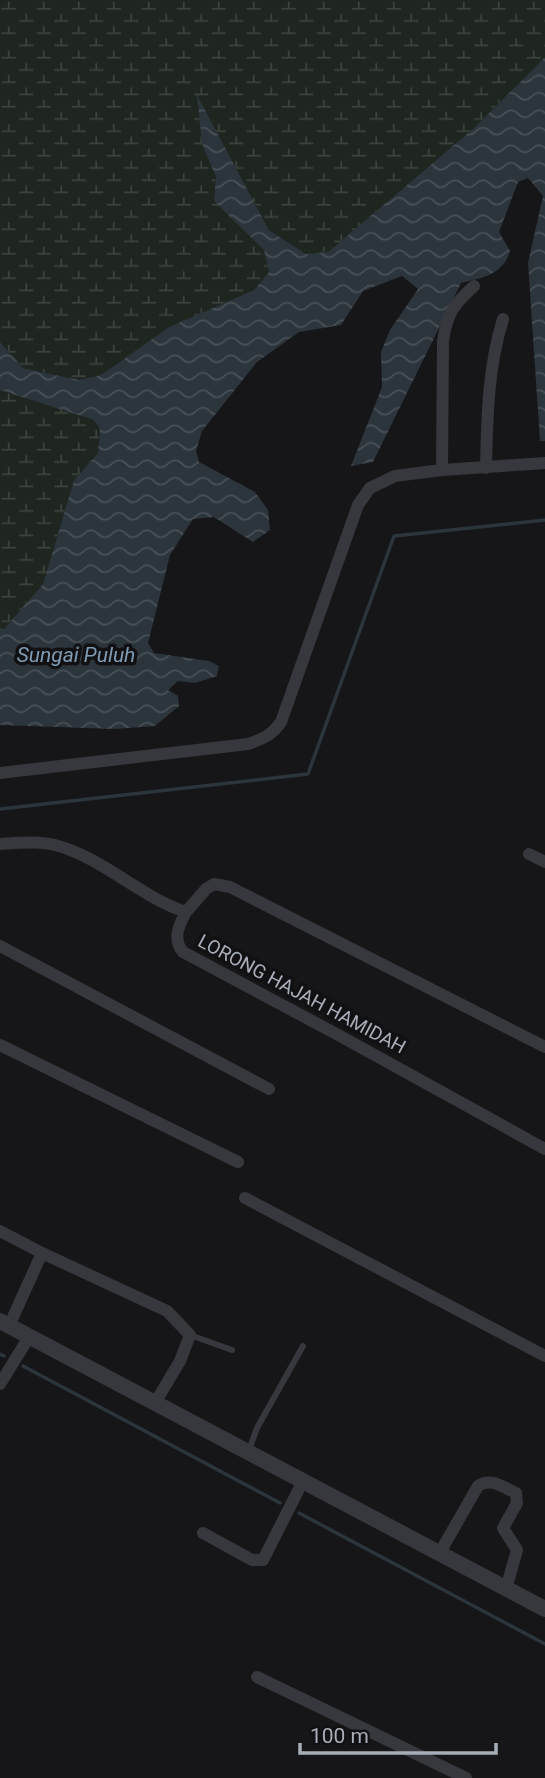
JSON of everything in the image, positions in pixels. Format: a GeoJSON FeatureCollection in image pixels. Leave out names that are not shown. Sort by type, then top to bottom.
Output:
{"type":"FeatureCollection","features":[{"type":"Feature","properties":{"kind":"street"},"geometry":{"type":"LineString","coordinates":[[442,470],[445,326],[456,302],[474,286]]}},
{"type":"Feature","properties":{"kind":"street"},"geometry":{"type":"LineString","coordinates":[[486,468],[488,399],[496,340],[503,319]]}},
{"type":"Feature","properties":{"kind":"street"},"geometry":{"type":"LineString","coordinates":[[0,773],[248,744],[263,739],[274,732],[281,722],[358,505],[370,488],[395,476],[545,463]]}},
{"type":"Feature","properties":{"kind":"street","name":"LORONG HAJAH HAMIDAH"},"geometry":{"type":"LineString","coordinates":[[0,844],[54,845],[75,853],[186,912],[176,937],[183,952],[545,1149]]}},
{"type":"Feature","properties":{"kind":"street"},"geometry":{"type":"LineString","coordinates":[[529,854],[545,862]]}},
{"type":"Feature","properties":{"kind":"street"},"geometry":{"type":"LineString","coordinates":[[186,912],[206,889],[214,884],[230,887],[545,1047]]}},
{"type":"Feature","properties":{"kind":"street"},"geometry":{"type":"LineString","coordinates":[[0,946],[269,1089]]}},
{"type":"Feature","properties":{"kind":"street"},"geometry":{"type":"LineString","coordinates":[[0,1045],[238,1162]]}},
{"type":"Feature","properties":{"kind":"street"},"geometry":{"type":"LineString","coordinates":[[245,1198],[545,1356]]}},
{"type":"Feature","properties":{"kind":"street"},"geometry":{"type":"LineString","coordinates":[[0,1231],[167,1311],[190,1335],[180,1361],[155,1403]]}},
{"type":"Feature","properties":{"kind":"street"},"geometry":{"type":"LineString","coordinates":[[42,1253],[4,1324],[545,1609]]}},
{"type":"Feature","properties":{"kind":"street"},"geometry":{"type":"LineString","coordinates":[[0,1384],[29,1337]]}},
{"type":"Feature","properties":{"kind":"street"},"geometry":{"type":"LineString","coordinates":[[203,1533],[252,1560],[263,1560],[303,1482]]}},
{"type":"Feature","properties":{"kind":"street"},"geometry":{"type":"LineString","coordinates":[[439,1553],[478,1486],[484,1482],[492,1482],[516,1493],[517,1503],[503,1528],[517,1550],[506,1589]]}},
{"type":"Feature","properties":{"kind":"street"},"geometry":{"type":"LineString","coordinates":[[257,1677],[466,1778]]}},
{"type":"Feature","properties":{"kind":"lane"},"geometry":{"type":"LineString","coordinates":[[190,1335],[232,1350]]}},
{"type":"Feature","properties":{"kind":"lane"},"geometry":{"type":"LineString","coordinates":[[248,1452],[257,1428],[303,1346]]}},
{"type":"Feature","properties":{"kind":"green space"},"geometry":{"type":"Polygon","coordinates":[[[0,0],[545,0],[545,57],[474,128],[328,252],[306,254],[269,230],[198,97],[202,144],[216,177],[214,201],[265,250],[269,272],[254,290],[169,327],[101,375],[79,380],[23,368],[0,342],[0,0]]]}},
{"type":"Feature","properties":{"kind":"green space"},"geometry":{"type":"Polygon","coordinates":[[[0,390],[94,420],[100,429],[98,453],[74,480],[43,584],[4,629],[0,628],[0,390]]]}},
{"type":"Feature","properties":{"kind":"water","name":"Sungai Puluh"},"geometry":{"type":"Polygon","coordinates":[[[545,57],[545,441],[540,441],[528,263],[543,196],[528,178],[518,182],[499,232],[510,251],[507,259],[491,274],[461,283],[373,462],[351,466],[382,387],[381,352],[390,330],[418,289],[402,276],[363,291],[341,325],[299,332],[257,362],[202,431],[196,451],[199,462],[255,492],[268,510],[270,530],[253,542],[214,517],[193,519],[170,555],[148,643],[154,653],[209,661],[219,666],[217,676],[195,683],[178,681],[168,690],[178,696],[179,706],[155,726],[115,729],[0,725],[0,628],[4,629],[43,584],[74,480],[98,453],[100,429],[94,420],[0,390],[0,342],[23,368],[79,380],[101,375],[169,327],[254,290],[269,272],[264,250],[214,201],[216,177],[202,144],[197,95],[269,230],[306,254],[328,252],[474,128],[545,57]]]}},
{"type":"Feature","properties":{"kind":"waterway"},"geometry":{"type":"LineString","coordinates":[[0,809],[308,774],[394,536],[545,520]]}},
{"type":"Feature","properties":{"kind":"waterway"},"geometry":{"type":"LineString","coordinates":[[0,1354],[4,1356]]}},
{"type":"Feature","properties":{"kind":"waterway"},"geometry":{"type":"LineString","coordinates":[[23,1366],[280,1503]]}},
{"type":"Feature","properties":{"kind":"waterway"},"geometry":{"type":"LineString","coordinates":[[299,1513],[545,1644]]}}]}
